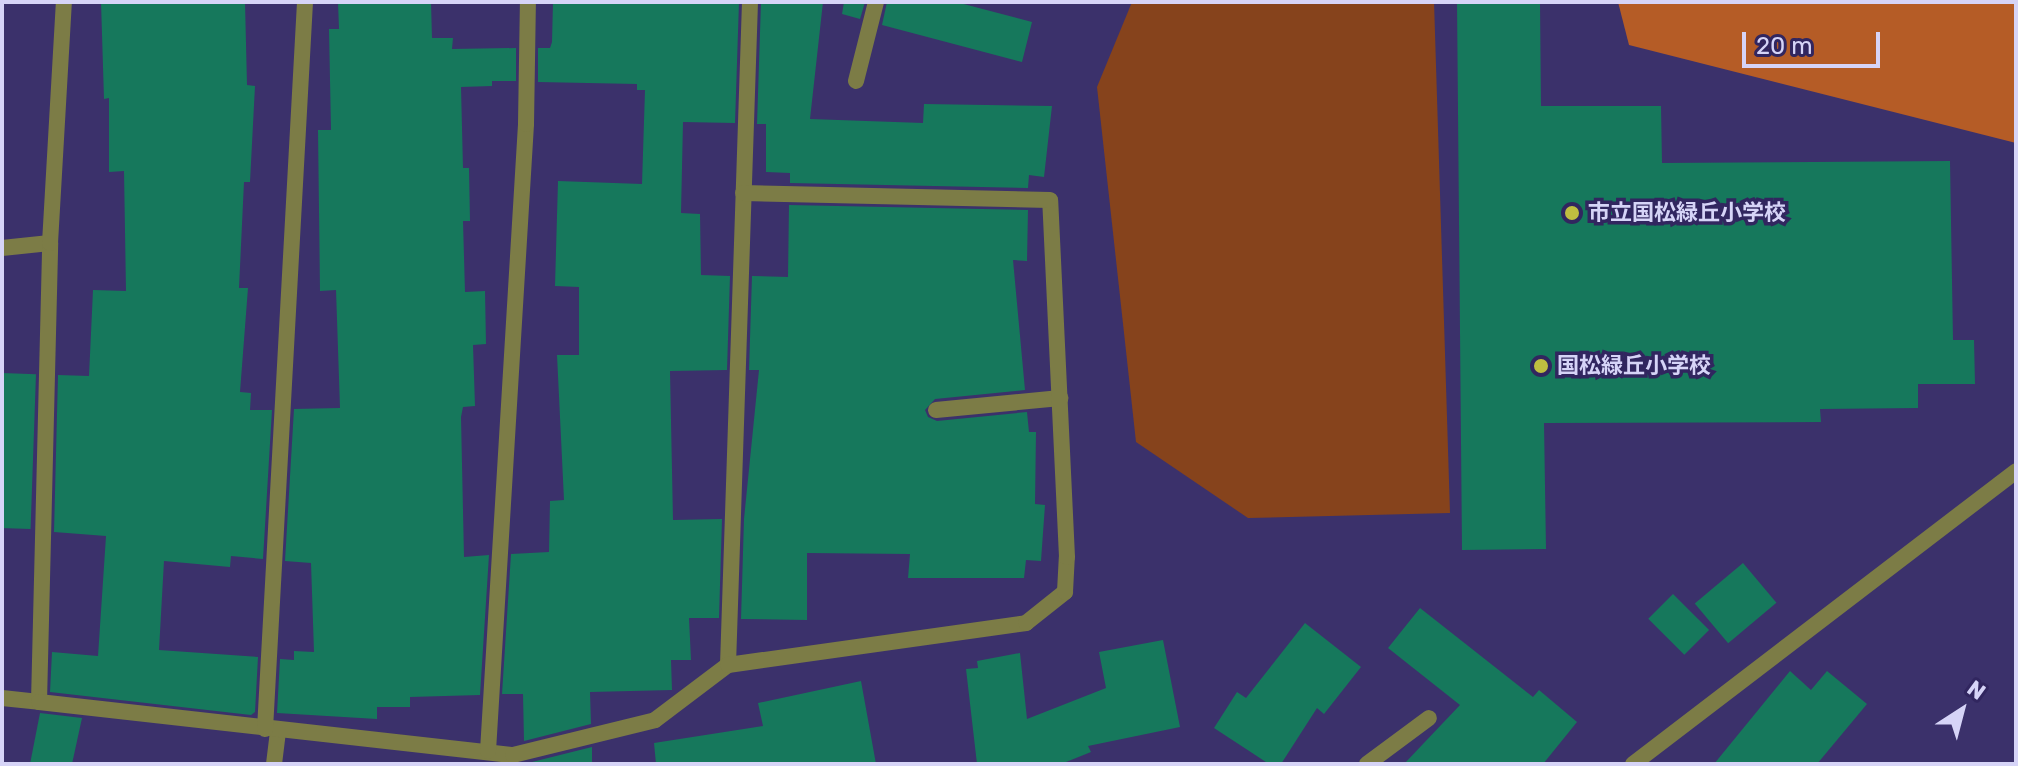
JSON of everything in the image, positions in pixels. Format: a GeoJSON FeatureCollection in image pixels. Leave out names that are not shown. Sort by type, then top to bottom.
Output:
{"type":"FeatureCollection","features":[{"type":"Feature","properties":{"kind":"street"},"geometry":{"type":"LineString","coordinates":[[39,702],[50,243],[64,2]]}},
{"type":"Feature","properties":{"kind":"street"},"geometry":{"type":"LineString","coordinates":[[274,764],[272,730],[305,2]]}},
{"type":"Feature","properties":{"kind":"street"},"geometry":{"type":"LineString","coordinates":[[488,751],[526,124],[528,2]]}},
{"type":"Feature","properties":{"kind":"street"},"geometry":{"type":"LineString","coordinates":[[728,665],[750,2]]}},
{"type":"Feature","properties":{"kind":"street"},"geometry":{"type":"LineString","coordinates":[[856,81],[876,2]]}},
{"type":"Feature","properties":{"kind":"street"},"geometry":{"type":"LineString","coordinates":[[2,715],[7,698],[272,730],[488,751],[513,759],[655,720],[728,665],[1026,623],[1065,592],[1067,557],[1050,200],[743,193]]}},
{"type":"Feature","properties":{"kind":"street"},"geometry":{"type":"LineString","coordinates":[[2,248],[50,243]]}},
{"type":"Feature","properties":{"kind":"street"},"geometry":{"type":"LineString","coordinates":[[936,410],[1060,398]]}},
{"type":"Feature","properties":{"kind":"street"},"geometry":{"type":"LineString","coordinates":[[1633,764],[2016,471]]}},
{"type":"Feature","properties":{"kind":"street"},"geometry":{"type":"LineString","coordinates":[[1367,764],[1429,718]]}},
{"type":"Feature","properties":{"kind":"shaded area"},"geometry":{"type":"Polygon","coordinates":[[[1132,2],[1434,2],[1450,513],[1248,518],[1136,442],[1097,87],[1132,2]]]}},
{"type":"Feature","properties":{"kind":"shaded area"},"geometry":{"type":"Polygon","coordinates":[[[1618,2],[2016,2],[2016,143],[1629,45],[1618,2]]]}},
{"type":"Feature","properties":{"kind":"building"},"geometry":{"type":"Polygon","coordinates":[[[101,2],[245,2],[247,85],[255,86],[250,182],[244,182],[239,288],[248,288],[240,392],[251,393],[250,410],[272,410],[263,559],[231,556],[230,567],[164,561],[159,650],[258,657],[255,712],[251,715],[50,692],[52,652],[98,656],[106,536],[54,532],[58,375],[89,376],[93,290],[126,291],[124,171],[109,172],[109,98],[104,99],[101,2]]]}},
{"type":"Feature","properties":{"kind":"building"},"geometry":{"type":"Polygon","coordinates":[[[338,2],[431,2],[432,38],[453,38],[452,49],[516,48],[516,81],[492,81],[492,86],[461,87],[463,168],[469,168],[470,221],[463,221],[465,292],[485,291],[486,344],[473,345],[475,406],[463,407],[461,417],[464,557],[489,555],[480,695],[410,697],[410,707],[377,707],[377,719],[277,713],[280,659],[294,660],[294,651],[314,652],[311,563],[285,561],[294,409],[340,408],[336,290],[320,291],[318,130],[331,130],[329,29],[339,29],[338,2]]]}},
{"type":"Feature","properties":{"kind":"building"},"geometry":{"type":"Polygon","coordinates":[[[553,2],[739,2],[735,123],[683,122],[681,213],[700,214],[701,275],[730,276],[727,370],[670,371],[673,520],[722,519],[719,618],[689,618],[691,660],[671,660],[672,690],[590,692],[591,724],[524,741],[523,694],[502,694],[511,554],[549,552],[550,501],[564,500],[557,355],[579,355],[579,287],[555,286],[558,181],[642,184],[645,90],[637,90],[637,84],[538,82],[538,48],[550,48],[552,42],[553,2]]]}},
{"type":"Feature","properties":{"kind":"building"},"geometry":{"type":"Polygon","coordinates":[[[761,2],[823,2],[810,119],[923,123],[924,104],[1052,106],[1044,177],[1029,175],[1028,188],[790,183],[790,173],[766,172],[766,124],[757,124],[761,2]]]}},
{"type":"Feature","properties":{"kind":"building"},"geometry":{"type":"Polygon","coordinates":[[[844,2],[865,2],[860,19],[842,14],[844,2]]]}},
{"type":"Feature","properties":{"kind":"building"},"geometry":{"type":"Polygon","coordinates":[[[887,2],[956,2],[1032,22],[1022,62],[882,25],[887,2]]]}},
{"type":"Feature","properties":{"kind":"building"},"geometry":{"type":"Polygon","coordinates":[[[1457,2],[1540,2],[1541,106],[1661,106],[1662,163],[1950,161],[1953,340],[1974,340],[1975,384],[1918,384],[1918,408],[1820,409],[1821,422],[1544,423],[1546,549],[1462,550],[1457,2]]]}},
{"type":"Feature","properties":{"kind":"building"},"geometry":{"type":"Polygon","coordinates":[[[789,205],[1028,210],[1027,261],[1013,260],[1025,390],[935,399],[925,410],[928,417],[937,421],[1027,412],[1029,432],[1036,432],[1035,504],[1045,505],[1041,561],[1026,560],[1024,578],[908,578],[910,554],[807,553],[807,620],[741,619],[744,519],[759,370],[749,370],[752,276],[788,277],[789,205]]]}},
{"type":"Feature","properties":{"kind":"building"},"geometry":{"type":"Polygon","coordinates":[[[2,373],[36,374],[31,529],[2,528],[2,373]]]}},
{"type":"Feature","properties":{"kind":"building"},"geometry":{"type":"Polygon","coordinates":[[[1743,563],[1776,603],[1728,643],[1695,603],[1743,563]]]}},
{"type":"Feature","properties":{"kind":"building"},"geometry":{"type":"Polygon","coordinates":[[[1673,594],[1709,630],[1684,655],[1648,619],[1673,594]]]}},
{"type":"Feature","properties":{"kind":"building"},"geometry":{"type":"Polygon","coordinates":[[[1420,608],[1533,697],[1539,690],[1577,722],[1543,764],[1404,764],[1460,705],[1388,648],[1420,608]]]}},
{"type":"Feature","properties":{"kind":"building"},"geometry":{"type":"Polygon","coordinates":[[[1305,623],[1361,667],[1324,714],[1317,708],[1281,764],[1269,764],[1214,728],[1237,692],[1246,698],[1305,623]]]}},
{"type":"Feature","properties":{"kind":"building"},"geometry":{"type":"Polygon","coordinates":[[[1163,640],[1180,727],[1088,746],[1091,752],[1061,764],[977,764],[966,669],[978,668],[977,661],[1020,653],[1027,719],[1106,688],[1099,652],[1163,640]]]}},
{"type":"Feature","properties":{"kind":"building"},"geometry":{"type":"Polygon","coordinates":[[[1790,671],[1811,690],[1827,671],[1867,704],[1817,764],[1714,764],[1790,671]]]}},
{"type":"Feature","properties":{"kind":"building"},"geometry":{"type":"Polygon","coordinates":[[[861,681],[876,764],[656,764],[654,743],[763,726],[758,703],[861,681]]]}},
{"type":"Feature","properties":{"kind":"building"},"geometry":{"type":"Polygon","coordinates":[[[40,713],[82,718],[72,764],[30,764],[40,713]]]}},
{"type":"Feature","properties":{"kind":"building"},"geometry":{"type":"Polygon","coordinates":[[[592,747],[592,764],[524,764],[592,747]]]}},
{"type":"Feature","properties":{"kind":"place","name":"市立国松緑丘小学校"},"geometry":{"type":"Point","coordinates":[1572,213]}},
{"type":"Feature","properties":{"kind":"place","name":"国松緑丘小学校"},"geometry":{"type":"Point","coordinates":[1541,366]}}]}
